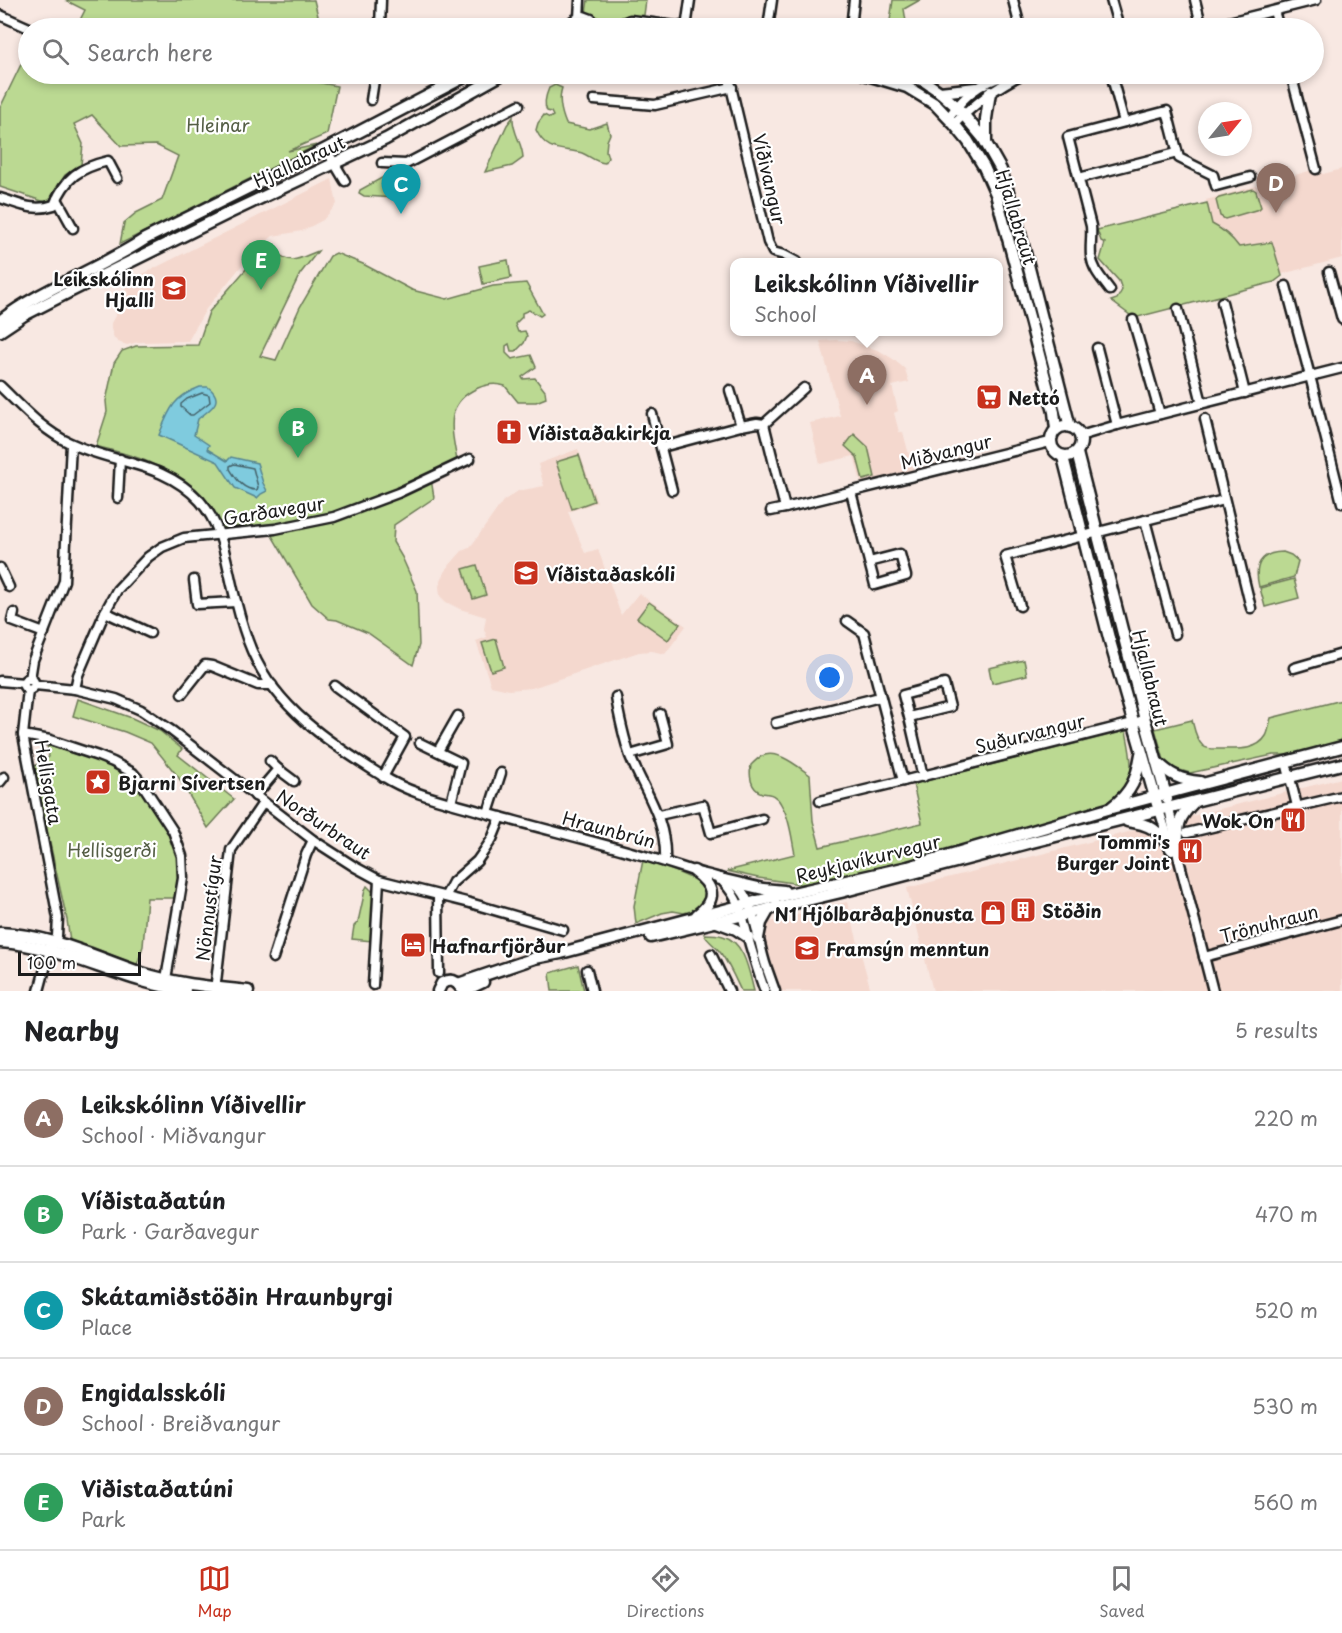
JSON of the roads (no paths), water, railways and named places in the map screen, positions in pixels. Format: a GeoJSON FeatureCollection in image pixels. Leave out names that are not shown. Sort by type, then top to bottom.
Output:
{"type":"FeatureCollection","features":[{"type":"Feature","properties":{"kind":"main road"},"geometry":{"type":"LineString","coordinates":[[579,18],[587,18]]}},
{"type":"Feature","properties":{"kind":"main road","name":"Hjallabraut"},"geometry":{"type":"LineString","coordinates":[[104,269],[145,240],[451,84]]}},
{"type":"Feature","properties":{"kind":"main road","name":"Hjallabraut"},"geometry":{"type":"LineString","coordinates":[[104,269],[386,139],[485,84]]}},
{"type":"Feature","properties":{"kind":"main road","name":"Hjallabraut"},"geometry":{"type":"LineString","coordinates":[[897,84],[907,87],[934,104],[972,147],[984,167],[996,194],[1056,429]]}},
{"type":"Feature","properties":{"kind":"main road","name":"Hjallabraut"},"geometry":{"type":"LineString","coordinates":[[928,84],[960,111],[986,144],[1001,170],[1070,427]]}},
{"type":"Feature","properties":{"kind":"main road"},"geometry":{"type":"LineString","coordinates":[[940,92],[976,88]]}},
{"type":"Feature","properties":{"kind":"main road"},"geometry":{"type":"LineString","coordinates":[[986,144],[986,119],[990,92]]}},
{"type":"Feature","properties":{"kind":"main road"},"geometry":{"type":"LineString","coordinates":[[0,321],[21,305],[104,269]]}},
{"type":"Feature","properties":{"kind":"main road"},"geometry":{"type":"LineString","coordinates":[[0,331],[104,269]]}},
{"type":"Feature","properties":{"kind":"main road"},"geometry":{"type":"LineString","coordinates":[[1070,427],[1080,436],[1081,443],[1077,453],[1063,457],[1056,454],[1050,442],[1056,429],[1070,427]]}},
{"type":"Feature","properties":{"kind":"main road","name":"Hjallabraut"},"geometry":{"type":"LineString","coordinates":[[1077,453],[1155,760],[1160,795]]}},
{"type":"Feature","properties":{"kind":"main road","name":"Hjallabraut"},"geometry":{"type":"LineString","coordinates":[[1063,457],[1141,751],[1164,809]]}},
{"type":"Feature","properties":{"kind":"main road","name":"Reykjavíkurvegur"},"geometry":{"type":"LineString","coordinates":[[461,989],[540,963],[714,921],[745,909],[803,892],[941,858],[1108,809],[1342,747]]}},
{"type":"Feature","properties":{"kind":"main road"},"geometry":{"type":"LineString","coordinates":[[1108,809],[1123,797],[1135,781],[1141,751]]}},
{"type":"Feature","properties":{"kind":"main road"},"geometry":{"type":"LineString","coordinates":[[1155,760],[1168,773],[1181,779],[1209,783]]}},
{"type":"Feature","properties":{"kind":"main road","name":"Reykjavíkurvegur"},"geometry":{"type":"LineString","coordinates":[[461,989],[535,958],[694,918],[745,909],[769,909],[911,875],[1028,843],[1342,764]]}},
{"type":"Feature","properties":{"kind":"main road"},"geometry":{"type":"LineString","coordinates":[[1175,849],[1178,824],[1185,811],[1195,801]]}},
{"type":"Feature","properties":{"kind":"main road"},"geometry":{"type":"LineString","coordinates":[[1120,820],[1149,825],[1175,849]]}},
{"type":"Feature","properties":{"kind":"main road"},"geometry":{"type":"LineString","coordinates":[[694,871],[704,879],[712,894],[707,907],[694,918]]}},
{"type":"Feature","properties":{"kind":"main road"},"geometry":{"type":"LineString","coordinates":[[720,879],[763,890],[803,892]]}},
{"type":"Feature","properties":{"kind":"main road"},"geometry":{"type":"LineString","coordinates":[[714,921],[753,938],[769,909]]}},
{"type":"Feature","properties":{"kind":"main road"},"geometry":{"type":"LineString","coordinates":[[0,933],[29,935],[53,946],[143,974],[165,986],[197,991]]}},
{"type":"Feature","properties":{"kind":"main road"},"geometry":{"type":"LineString","coordinates":[[0,942],[53,946]]}},
{"type":"Feature","properties":{"kind":"main road"},"geometry":{"type":"LineString","coordinates":[[435,991],[447,981],[454,981],[461,989]]}},
{"type":"Feature","properties":{"kind":"main road"},"geometry":{"type":"LineString","coordinates":[[165,986],[248,991]]}},
{"type":"Feature","properties":{"kind":"street"},"geometry":{"type":"LineString","coordinates":[[380,18],[381,0]]}},
{"type":"Feature","properties":{"kind":"street"},"geometry":{"type":"LineString","coordinates":[[579,18],[580,0]]}},
{"type":"Feature","properties":{"kind":"street"},"geometry":{"type":"LineString","coordinates":[[689,18],[690,0]]}},
{"type":"Feature","properties":{"kind":"street"},"geometry":{"type":"LineString","coordinates":[[769,18],[772,0]]}},
{"type":"Feature","properties":{"kind":"street"},"geometry":{"type":"LineString","coordinates":[[852,18],[854,0]]}},
{"type":"Feature","properties":{"kind":"street"},"geometry":{"type":"LineString","coordinates":[[1013,0],[1018,18]]}},
{"type":"Feature","properties":{"kind":"street"},"geometry":{"type":"LineString","coordinates":[[1111,0],[1116,18]]}},
{"type":"Feature","properties":{"kind":"street"},"geometry":{"type":"LineString","coordinates":[[1195,0],[1201,18]]}},
{"type":"Feature","properties":{"kind":"street"},"geometry":{"type":"LineString","coordinates":[[1245,18],[1274,11],[1285,4],[1316,0]]}},
{"type":"Feature","properties":{"kind":"street"},"geometry":{"type":"LineString","coordinates":[[1274,11],[1276,18]]}},
{"type":"Feature","properties":{"kind":"street"},"geometry":{"type":"LineString","coordinates":[[0,15],[18,23]]}},
{"type":"Feature","properties":{"kind":"street"},"geometry":{"type":"LineString","coordinates":[[371,100],[373,84]]}},
{"type":"Feature","properties":{"kind":"street","name":"Víðivangur"},"geometry":{"type":"LineString","coordinates":[[731,84],[768,242],[773,252],[790,258]]}},
{"type":"Feature","properties":{"kind":"street"},"geometry":{"type":"LineString","coordinates":[[951,121],[976,88],[984,84]]}},
{"type":"Feature","properties":{"kind":"street"},"geometry":{"type":"LineString","coordinates":[[960,111],[1002,84]]}},
{"type":"Feature","properties":{"kind":"street"},"geometry":{"type":"LineString","coordinates":[[1114,84],[1124,122]]}},
{"type":"Feature","properties":{"kind":"street"},"geometry":{"type":"LineString","coordinates":[[1294,84],[1316,169]]}},
{"type":"Feature","properties":{"kind":"street"},"geometry":{"type":"LineString","coordinates":[[594,100],[655,105],[732,87]]}},
{"type":"Feature","properties":{"kind":"street"},"geometry":{"type":"LineString","coordinates":[[382,163],[406,164],[519,105]]}},
{"type":"Feature","properties":{"kind":"street"},"geometry":{"type":"LineString","coordinates":[[1110,290],[1094,267],[1091,254],[1091,226],[1068,137],[1167,111],[1179,158],[1213,175],[1216,186],[1250,177]]}},
{"type":"Feature","properties":{"kind":"street"},"geometry":{"type":"LineString","coordinates":[[327,149],[345,182]]}},
{"type":"Feature","properties":{"kind":"street"},"geometry":{"type":"LineString","coordinates":[[1079,178],[1177,153]]}},
{"type":"Feature","properties":{"kind":"street"},"geometry":{"type":"LineString","coordinates":[[0,198],[42,209],[54,205],[66,183],[82,169],[108,161],[117,177]]}},
{"type":"Feature","properties":{"kind":"street"},"geometry":{"type":"LineString","coordinates":[[57,199],[74,228]]}},
{"type":"Feature","properties":{"kind":"street"},"geometry":{"type":"LineString","coordinates":[[1329,272],[1342,319]]}},
{"type":"Feature","properties":{"kind":"street"},"geometry":{"type":"LineString","coordinates":[[1286,286],[1338,471],[1342,503]]}},
{"type":"Feature","properties":{"kind":"street"},"geometry":{"type":"LineString","coordinates":[[1222,302],[1245,393]]}},
{"type":"Feature","properties":{"kind":"street"},"geometry":{"type":"LineString","coordinates":[[1178,309],[1202,403]]}},
{"type":"Feature","properties":{"kind":"street"},"geometry":{"type":"LineString","coordinates":[[1133,320],[1160,414]]}},
{"type":"Feature","properties":{"kind":"street"},"geometry":{"type":"LineString","coordinates":[[1097,348],[1117,425]]}},
{"type":"Feature","properties":{"kind":"street"},"geometry":{"type":"LineString","coordinates":[[1080,436],[1342,368]]}},
{"type":"Feature","properties":{"kind":"street","name":"Hraunbrún"},"geometry":{"type":"LineString","coordinates":[[0,386],[34,419],[71,444],[158,471],[188,490],[216,524],[228,563],[236,602],[252,652],[272,685],[286,702],[334,745],[383,777],[409,790],[501,818],[665,861],[720,879]]}},
{"type":"Feature","properties":{"kind":"street"},"geometry":{"type":"LineString","coordinates":[[764,424],[804,388]]}},
{"type":"Feature","properties":{"kind":"street"},"geometry":{"type":"LineString","coordinates":[[730,390],[741,426]]}},
{"type":"Feature","properties":{"kind":"street"},"geometry":{"type":"LineString","coordinates":[[652,414],[672,490]]}},
{"type":"Feature","properties":{"kind":"street"},"geometry":{"type":"LineString","coordinates":[[1205,419],[1251,608]]}},
{"type":"Feature","properties":{"kind":"street"},"geometry":{"type":"LineString","coordinates":[[662,447],[741,426],[764,424]]}},
{"type":"Feature","properties":{"kind":"street"},"geometry":{"type":"LineString","coordinates":[[764,424],[785,508]]}},
{"type":"Feature","properties":{"kind":"street","name":"Miðvangur"},"geometry":{"type":"LineString","coordinates":[[771,511],[1050,442]]}},
{"type":"Feature","properties":{"kind":"street","name":"Hellisgata"},"geometry":{"type":"LineString","coordinates":[[39,991],[53,946],[58,918],[24,735],[33,660],[64,581],[71,444]]}},
{"type":"Feature","properties":{"kind":"street"},"geometry":{"type":"LineString","coordinates":[[118,498],[120,459]]}},
{"type":"Feature","properties":{"kind":"street","name":"Garðavegur"},"geometry":{"type":"LineString","coordinates":[[75,689],[78,675],[117,590],[133,571],[162,547],[184,538],[275,530],[334,517],[398,493],[470,459]]}},
{"type":"Feature","properties":{"kind":"street"},"geometry":{"type":"LineString","coordinates":[[851,492],[869,562],[875,585],[906,576],[900,554],[869,562]]}},
{"type":"Feature","properties":{"kind":"street"},"geometry":{"type":"LineString","coordinates":[[1020,606],[1005,556],[1224,500]]}},
{"type":"Feature","properties":{"kind":"street"},"geometry":{"type":"LineString","coordinates":[[1145,520],[1175,634]]}},
{"type":"Feature","properties":{"kind":"street"},"geometry":{"type":"LineString","coordinates":[[0,568],[9,587]]}},
{"type":"Feature","properties":{"kind":"street"},"geometry":{"type":"LineString","coordinates":[[194,580],[197,604],[236,602]]}},
{"type":"Feature","properties":{"kind":"street"},"geometry":{"type":"LineString","coordinates":[[105,612],[150,633]]}},
{"type":"Feature","properties":{"kind":"street"},"geometry":{"type":"LineString","coordinates":[[10,620],[44,633]]}},
{"type":"Feature","properties":{"kind":"street"},"geometry":{"type":"LineString","coordinates":[[847,621],[864,633],[903,782]]}},
{"type":"Feature","properties":{"kind":"street"},"geometry":{"type":"LineString","coordinates":[[1294,668],[1342,654]]}},
{"type":"Feature","properties":{"kind":"street"},"geometry":{"type":"LineString","coordinates":[[182,694],[205,665],[258,685],[272,685]]}},
{"type":"Feature","properties":{"kind":"street","name":"Norðurbraut"},"geometry":{"type":"LineString","coordinates":[[0,681],[75,689],[116,699],[141,710],[172,731],[313,840],[355,867],[380,880],[563,930]]}},
{"type":"Feature","properties":{"kind":"street"},"geometry":{"type":"LineString","coordinates":[[909,717],[950,707],[944,684],[903,695],[923,777]]}},
{"type":"Feature","properties":{"kind":"street"},"geometry":{"type":"LineString","coordinates":[[335,686],[405,737],[383,777]]}},
{"type":"Feature","properties":{"kind":"street"},"geometry":{"type":"LineString","coordinates":[[616,697],[630,755],[659,815],[666,847],[665,861]]}},
{"type":"Feature","properties":{"kind":"street"},"geometry":{"type":"LineString","coordinates":[[776,723],[880,697]]}},
{"type":"Feature","properties":{"kind":"street"},"geometry":{"type":"LineString","coordinates":[[630,755],[668,744],[660,714]]}},
{"type":"Feature","properties":{"kind":"street"},"geometry":{"type":"LineString","coordinates":[[438,751],[458,716]]}},
{"type":"Feature","properties":{"kind":"street","name":"Suðurvangur"},"geometry":{"type":"LineString","coordinates":[[820,801],[1145,720]]}},
{"type":"Feature","properties":{"kind":"street"},"geometry":{"type":"LineString","coordinates":[[24,735],[50,740],[98,756],[133,773],[173,831],[180,846],[183,878],[165,986]]}},
{"type":"Feature","properties":{"kind":"street"},"geometry":{"type":"LineString","coordinates":[[420,743],[461,763],[452,804]]}},
{"type":"Feature","properties":{"kind":"street","name":"Norðurbraut"},"geometry":{"type":"LineString","coordinates":[[270,761],[294,781]]}},
{"type":"Feature","properties":{"kind":"street"},"geometry":{"type":"LineString","coordinates":[[1286,762],[1297,806]]}},
{"type":"Feature","properties":{"kind":"street","name":"Norðurbraut"},"geometry":{"type":"LineString","coordinates":[[255,796],[278,770]]}},
{"type":"Feature","properties":{"kind":"street"},"geometry":{"type":"LineString","coordinates":[[488,813],[501,773]]}},
{"type":"Feature","properties":{"kind":"street"},"geometry":{"type":"LineString","coordinates":[[1187,833],[1342,796]]}},
{"type":"Feature","properties":{"kind":"street","name":"Nönnustígur"},"geometry":{"type":"LineString","coordinates":[[216,989],[231,850],[263,802]]}},
{"type":"Feature","properties":{"kind":"street"},"geometry":{"type":"LineString","coordinates":[[659,815],[703,804],[711,833],[762,819]]}},
{"type":"Feature","properties":{"kind":"street"},"geometry":{"type":"LineString","coordinates":[[1164,809],[1213,991]]}},
{"type":"Feature","properties":{"kind":"street"},"geometry":{"type":"LineString","coordinates":[[439,973],[442,896],[453,882],[477,861],[492,839],[501,818]]}},
{"type":"Feature","properties":{"kind":"street"},"geometry":{"type":"LineString","coordinates":[[273,958],[306,855],[313,840]]}},
{"type":"Feature","properties":{"kind":"street"},"geometry":{"type":"LineString","coordinates":[[720,879],[745,909],[753,938],[757,971],[765,991]]}},
{"type":"Feature","properties":{"kind":"street"},"geometry":{"type":"LineString","coordinates":[[373,985],[380,880]]}},
{"type":"Feature","properties":{"kind":"street","name":"Trönuhraun"},"geometry":{"type":"LineString","coordinates":[[1204,957],[1342,920]]}},
{"type":"Feature","properties":{"kind":"street"},"geometry":{"type":"LineString","coordinates":[[753,938],[775,991]]}},
{"type":"Feature","properties":{"kind":"street"},"geometry":{"type":"LineString","coordinates":[[711,954],[729,991]]}},
{"type":"Feature","properties":{"kind":"street"},"geometry":{"type":"LineString","coordinates":[[587,970],[592,991]]}},
{"type":"Feature","properties":{"kind":"water"},"geometry":{"type":"Polygon","coordinates":[[[200,387],[208,387],[216,396],[216,401],[198,419],[194,435],[209,445],[207,449],[227,461],[231,457],[257,463],[267,491],[257,498],[235,488],[218,462],[159,435],[173,405],[184,395],[200,387]]]}},
{"type":"Feature","properties":{"kind":"place","name":"Engidalsskóli"},"geometry":{"type":"Point","coordinates":[1276,213]}},
{"type":"Feature","properties":{"kind":"place","name":"Skátamiðstöðin Hraunbyrgi"},"geometry":{"type":"Point","coordinates":[401,214]}},
{"type":"Feature","properties":{"kind":"place","name":"Leikskólinn Hjalli"},"geometry":{"type":"Point","coordinates":[174,288]}},
{"type":"Feature","properties":{"kind":"place","name":"Viðistaðatúni"},"geometry":{"type":"Point","coordinates":[261,290]}},
{"type":"Feature","properties":{"kind":"place","name":"Nettó"},"geometry":{"type":"Point","coordinates":[989,397]}},
{"type":"Feature","properties":{"kind":"place","name":"Leikskólinn Víðivellir"},"geometry":{"type":"Point","coordinates":[867,405]}},
{"type":"Feature","properties":{"kind":"place","name":"Víðistaðakirkja"},"geometry":{"type":"Point","coordinates":[509,432]}},
{"type":"Feature","properties":{"kind":"place","name":"Víðistaðatún"},"geometry":{"type":"Point","coordinates":[298,458]}},
{"type":"Feature","properties":{"kind":"place","name":"Víðistaðaskóli"},"geometry":{"type":"Point","coordinates":[526,573]}},
{"type":"Feature","properties":{"kind":"place","name":"Bjarni Sívertsen"},"geometry":{"type":"Point","coordinates":[98,782]}},
{"type":"Feature","properties":{"kind":"place","name":"Wok On"},"geometry":{"type":"Point","coordinates":[1293,820]}},
{"type":"Feature","properties":{"kind":"place","name":"Tommi's Burger Joint"},"geometry":{"type":"Point","coordinates":[1190,851]}},
{"type":"Feature","properties":{"kind":"place","name":"Stöðin"},"geometry":{"type":"Point","coordinates":[1023,910]}},
{"type":"Feature","properties":{"kind":"place","name":"N1 Hjólbarðaþjónusta"},"geometry":{"type":"Point","coordinates":[993,913]}},
{"type":"Feature","properties":{"kind":"place","name":"Hafnarfjörður"},"geometry":{"type":"Point","coordinates":[413,945]}},
{"type":"Feature","properties":{"kind":"place","name":"Framsýn menntun"},"geometry":{"type":"Point","coordinates":[807,948]}},
{"type":"Feature","properties":{"kind":"park label","name":"Hleinar"},"geometry":{"type":"Point","coordinates":[218,124]}},
{"type":"Feature","properties":{"kind":"park label","name":"Hellisgerði"},"geometry":{"type":"Point","coordinates":[112,849]}}]}
